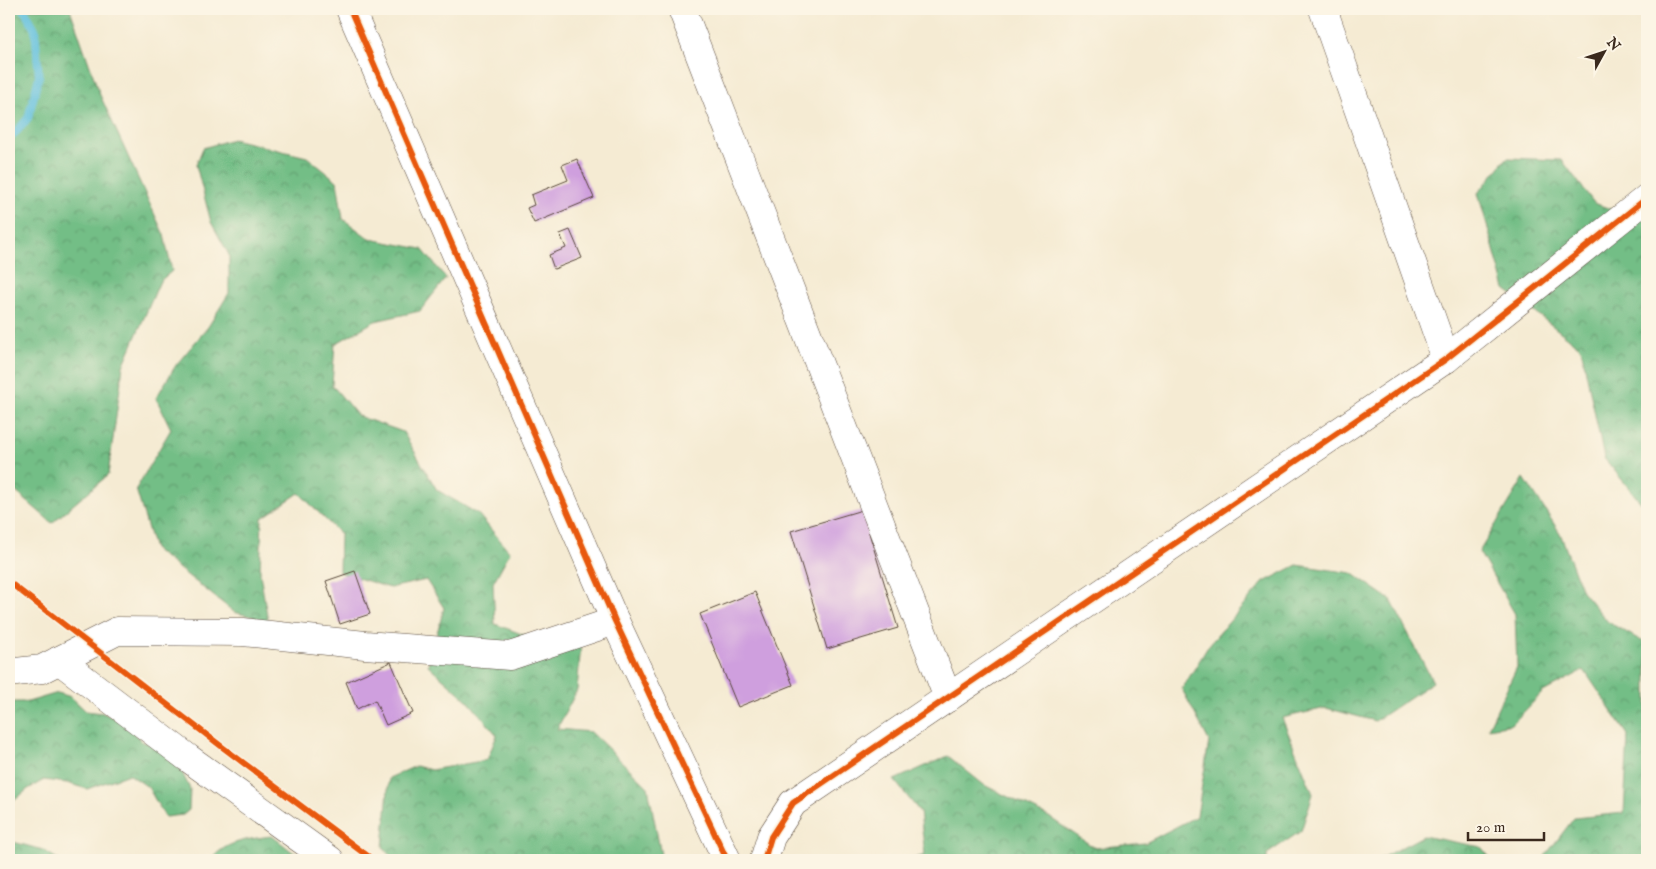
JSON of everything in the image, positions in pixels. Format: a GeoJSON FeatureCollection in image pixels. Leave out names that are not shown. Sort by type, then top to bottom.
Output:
{"type":"FeatureCollection","features":[{"type":"Feature","properties":{"kind":"street"},"geometry":{"type":"LineString","coordinates":[[350,9],[615,621],[727,860]]}},
{"type":"Feature","properties":{"kind":"street"},"geometry":{"type":"LineString","coordinates":[[682,9],[948,698]]}},
{"type":"Feature","properties":{"kind":"street"},"geometry":{"type":"LineString","coordinates":[[1323,9],[1446,359]]}},
{"type":"Feature","properties":{"kind":"street"},"geometry":{"type":"LineString","coordinates":[[764,860],[771,837],[794,803],[1446,359],[1647,198]]}},
{"type":"Feature","properties":{"kind":"street"},"geometry":{"type":"LineString","coordinates":[[9,670],[16,672],[42,669],[117,631],[243,632],[365,645],[510,656],[615,621]]}},
{"type":"Feature","properties":{"kind":"street"},"geometry":{"type":"LineString","coordinates":[[59,660],[188,758],[330,860]]}},
{"type":"Feature","properties":{"kind":"green space"},"geometry":{"type":"Polygon","coordinates":[[[9,9],[70,9],[100,95],[164,235],[172,271],[160,281],[123,366],[108,475],[52,523],[14,490],[9,410],[9,9]]]}},
{"type":"Feature","properties":{"kind":"green space"},"geometry":{"type":"Polygon","coordinates":[[[233,139],[307,157],[337,181],[343,219],[370,239],[422,249],[446,278],[420,311],[375,321],[335,344],[332,385],[358,416],[403,432],[437,490],[478,514],[510,552],[493,583],[495,624],[535,639],[581,644],[577,690],[557,729],[591,732],[648,787],[662,860],[394,860],[383,847],[389,778],[416,766],[431,770],[487,760],[497,735],[468,701],[428,665],[444,608],[426,580],[390,588],[339,572],[340,534],[299,493],[262,518],[260,574],[268,621],[234,612],[154,549],[136,489],[171,429],[156,398],[176,365],[208,327],[229,293],[229,255],[211,222],[196,165],[203,148],[233,139]]]}},
{"type":"Feature","properties":{"kind":"green space"},"geometry":{"type":"Polygon","coordinates":[[[1507,158],[1562,160],[1594,203],[1616,211],[1647,202],[1647,510],[1604,458],[1581,348],[1505,289],[1478,193],[1507,158]]]}},
{"type":"Feature","properties":{"kind":"green space"},"geometry":{"type":"Polygon","coordinates":[[[1524,478],[1560,533],[1582,591],[1608,622],[1647,644],[1647,860],[1542,860],[1574,818],[1624,813],[1628,735],[1584,670],[1543,692],[1512,724],[1488,728],[1517,667],[1515,614],[1479,552],[1524,478]]]}},
{"type":"Feature","properties":{"kind":"green space"},"geometry":{"type":"Polygon","coordinates":[[[1297,565],[1352,573],[1391,600],[1433,682],[1375,721],[1326,708],[1282,718],[1313,794],[1301,831],[1267,854],[1267,860],[909,860],[925,855],[920,812],[894,780],[948,756],[984,785],[1049,817],[1095,848],[1145,843],[1197,816],[1209,741],[1182,689],[1209,645],[1264,582],[1297,565]]]}},
{"type":"Feature","properties":{"kind":"green space"},"geometry":{"type":"Polygon","coordinates":[[[58,693],[71,697],[86,711],[103,713],[127,724],[142,742],[170,747],[190,789],[189,810],[183,815],[165,817],[148,787],[129,774],[87,789],[67,783],[44,780],[28,789],[9,805],[9,702],[28,702],[58,693]]]}},
{"type":"Feature","properties":{"kind":"green space"},"geometry":{"type":"Polygon","coordinates":[[[272,836],[294,853],[319,860],[211,860],[230,845],[246,840],[272,836]]]}},
{"type":"Feature","properties":{"kind":"green space"},"geometry":{"type":"Polygon","coordinates":[[[1423,836],[1481,847],[1492,860],[1377,860],[1423,836]]]}},
{"type":"Feature","properties":{"kind":"green space"},"geometry":{"type":"Polygon","coordinates":[[[9,841],[43,850],[59,860],[9,860],[9,841]]]}},
{"type":"Feature","properties":{"kind":"building"},"geometry":{"type":"Polygon","coordinates":[[[577,159],[594,198],[534,223],[527,208],[534,205],[531,195],[568,180],[562,165],[577,159]]]}},
{"type":"Feature","properties":{"kind":"building"},"geometry":{"type":"Polygon","coordinates":[[[570,230],[582,258],[554,269],[549,255],[566,248],[560,234],[570,230]]]}},
{"type":"Feature","properties":{"kind":"building"},"geometry":{"type":"Polygon","coordinates":[[[862,510],[898,628],[827,649],[791,531],[862,510]]]}},
{"type":"Feature","properties":{"kind":"building"},"geometry":{"type":"Polygon","coordinates":[[[355,571],[370,614],[340,624],[326,581],[355,571]]]}},
{"type":"Feature","properties":{"kind":"building"},"geometry":{"type":"Polygon","coordinates":[[[755,592],[793,685],[738,707],[700,614],[755,592]]]}},
{"type":"Feature","properties":{"kind":"building"},"geometry":{"type":"Polygon","coordinates":[[[391,662],[413,713],[386,725],[375,700],[357,709],[346,682],[391,662]]]}},
{"type":"Feature","properties":{"kind":"waterway"},"geometry":{"type":"LineString","coordinates":[[9,138],[28,118],[39,77],[35,29],[24,9]]}},
{"type":"Feature","properties":{"kind":"cycle path"},"geometry":{"type":"LineString","coordinates":[[350,9],[615,621],[727,860]]}},
{"type":"Feature","properties":{"kind":"cycle path"},"geometry":{"type":"LineString","coordinates":[[764,860],[771,837],[793,803],[1446,359],[1647,198]]}},
{"type":"Feature","properties":{"kind":"cycle path"},"geometry":{"type":"LineString","coordinates":[[9,582],[221,746],[373,860]]}}]}
